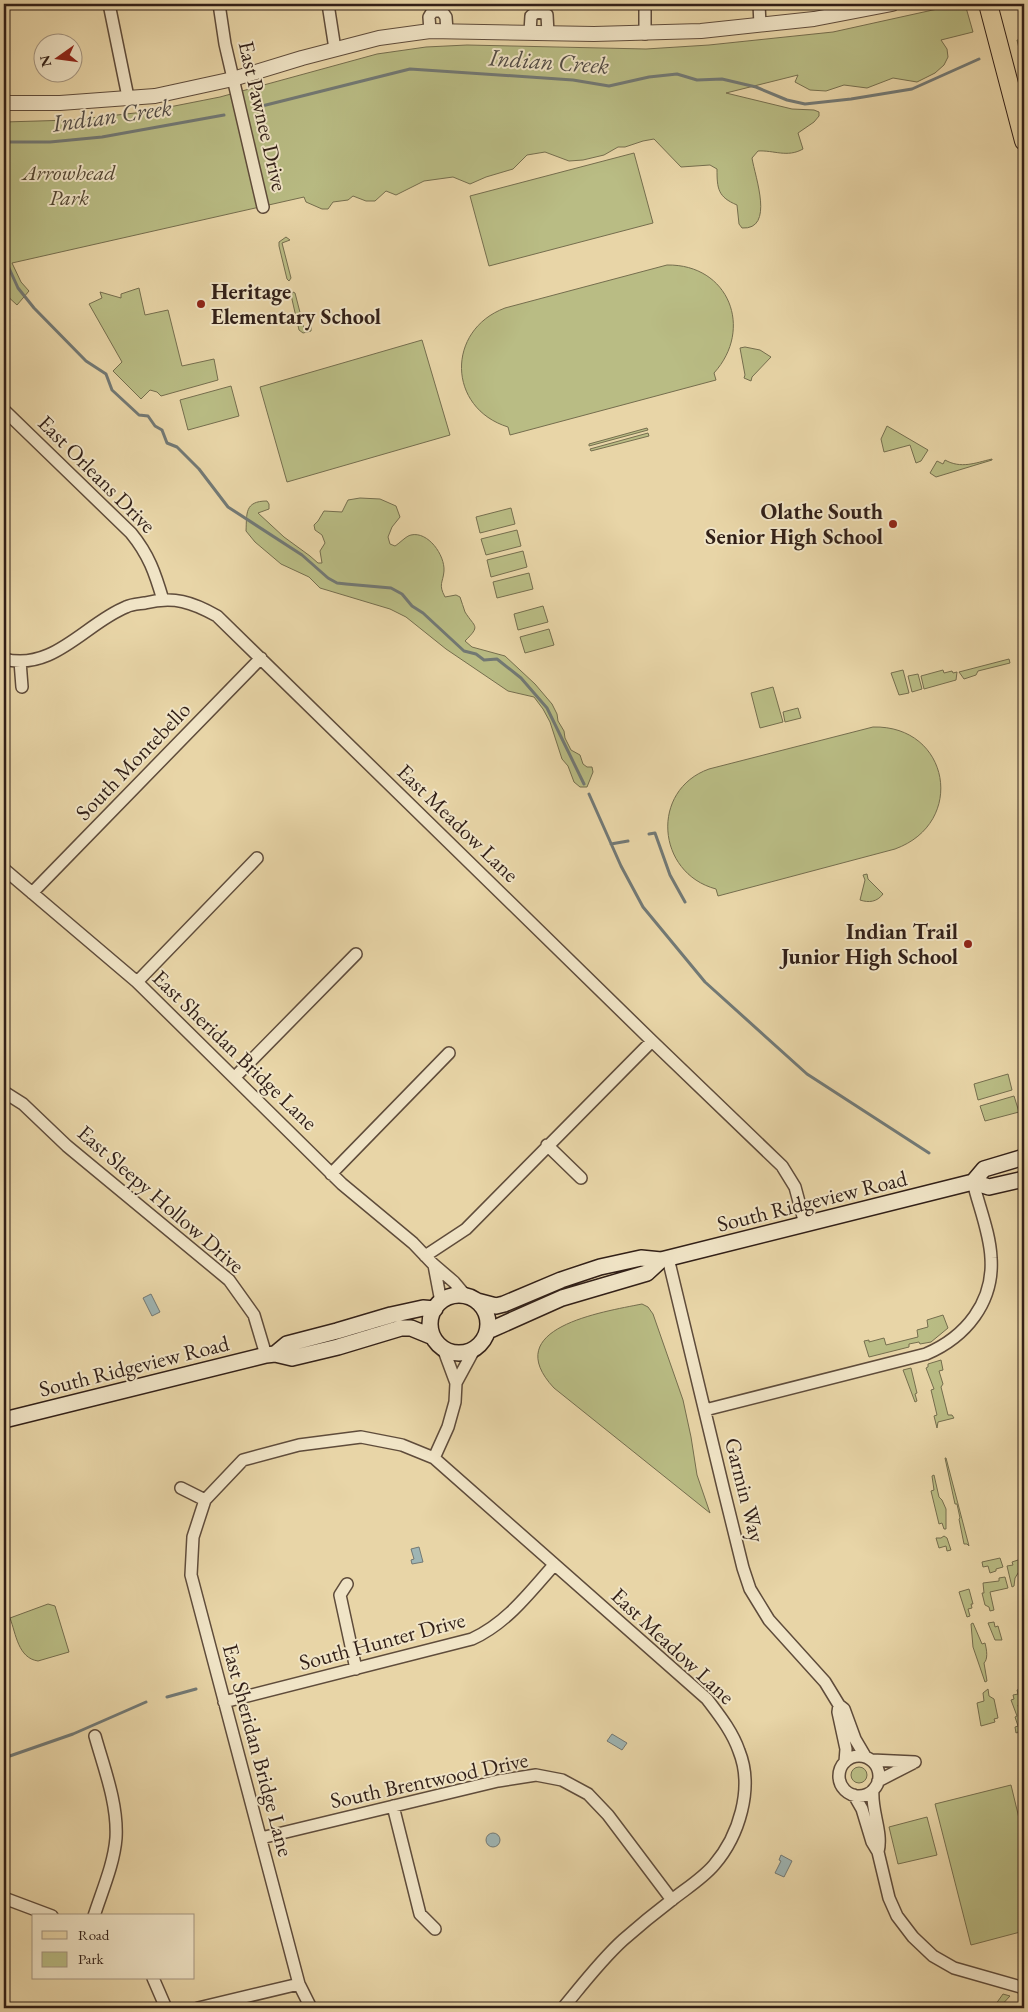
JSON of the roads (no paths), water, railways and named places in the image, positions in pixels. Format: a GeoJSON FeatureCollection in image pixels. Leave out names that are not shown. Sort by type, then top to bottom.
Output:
{"type":"FeatureCollection","features":[{"type":"Feature","properties":{"kind":"main road"},"geometry":{"type":"LineString","coordinates":[[988,4],[1024,141]]}},
{"type":"Feature","properties":{"kind":"main road","name":"South Ridgeview Road"},"geometry":{"type":"LineString","coordinates":[[973,1182],[984,1169],[1024,1157]]}},
{"type":"Feature","properties":{"kind":"main road","name":"South Ridgeview Road"},"geometry":{"type":"LineString","coordinates":[[471,1298],[496,1306],[561,1280],[600,1267],[641,1258],[665,1259],[973,1182],[989,1188],[1024,1178]]}},
{"type":"Feature","properties":{"kind":"main road","name":"South Ridgeview Road"},"geometry":{"type":"LineString","coordinates":[[488,1330],[562,1298],[647,1272],[665,1259]]}},
{"type":"Feature","properties":{"kind":"main road"},"geometry":{"type":"LineString","coordinates":[[455,1295],[471,1298],[487,1314],[488,1330],[481,1343],[475,1348],[463,1353],[456,1353],[438,1342],[430,1328],[431,1318],[438,1305],[455,1295]]}},
{"type":"Feature","properties":{"kind":"main road","name":"South Ridgeview Road"},"geometry":{"type":"LineString","coordinates":[[4,1420],[271,1354],[288,1344],[391,1314],[438,1305]]}},
{"type":"Feature","properties":{"kind":"main road","name":"South Ridgeview Road"},"geometry":{"type":"LineString","coordinates":[[271,1354],[292,1358],[338,1347],[401,1328],[422,1331],[438,1342]]}},
{"type":"Feature","properties":{"kind":"street"},"geometry":{"type":"LineString","coordinates":[[109,4],[128,96]]}},
{"type":"Feature","properties":{"kind":"street","name":"East Pawnee Drive"},"geometry":{"type":"LineString","coordinates":[[219,4],[225,44],[263,207]]}},
{"type":"Feature","properties":{"kind":"street"},"geometry":{"type":"LineString","coordinates":[[328,4],[335,49]]}},
{"type":"Feature","properties":{"kind":"street"},"geometry":{"type":"LineString","coordinates":[[645,34],[646,4]]}},
{"type":"Feature","properties":{"kind":"street"},"geometry":{"type":"LineString","coordinates":[[759,4],[760,25]]}},
{"type":"Feature","properties":{"kind":"street"},"geometry":{"type":"LineString","coordinates":[[4,104],[60,103],[128,96],[155,96],[233,78],[379,38],[430,31],[645,34],[701,31],[814,19],[892,4]]}},
{"type":"Feature","properties":{"kind":"street"},"geometry":{"type":"LineString","coordinates":[[430,31],[429,17],[432,12],[437,10],[444,12],[447,31]]}},
{"type":"Feature","properties":{"kind":"street"},"geometry":{"type":"LineString","coordinates":[[530,32],[531,16],[538,11],[547,16],[548,33]]}},
{"type":"Feature","properties":{"kind":"street","name":"East Orleans Drive"},"geometry":{"type":"LineString","coordinates":[[4,410],[131,533],[143,548],[153,567],[163,600]]}},
{"type":"Feature","properties":{"kind":"street","name":"East Meadow Lane"},"geometry":{"type":"LineString","coordinates":[[4,659],[12,661],[33,660],[60,650],[126,606],[174,599],[198,605],[217,616],[782,1166],[795,1187],[805,1224]]}},
{"type":"Feature","properties":{"kind":"street","name":"South Montebello"},"geometry":{"type":"LineString","coordinates":[[32,893],[262,658]]}},
{"type":"Feature","properties":{"kind":"street"},"geometry":{"type":"LineString","coordinates":[[20,661],[22,687]]}},
{"type":"Feature","properties":{"kind":"street"},"geometry":{"type":"LineString","coordinates":[[137,982],[257,858]]}},
{"type":"Feature","properties":{"kind":"street","name":"East Sheridan Bridge Lane"},"geometry":{"type":"LineString","coordinates":[[4,869],[137,982],[236,1077],[356,1197],[413,1244],[471,1298]]}},
{"type":"Feature","properties":{"kind":"street"},"geometry":{"type":"LineString","coordinates":[[236,1077],[356,954]]}},
{"type":"Feature","properties":{"kind":"street"},"geometry":{"type":"LineString","coordinates":[[425,1256],[466,1228],[652,1041]]}},
{"type":"Feature","properties":{"kind":"street"},"geometry":{"type":"LineString","coordinates":[[332,1174],[449,1053]]}},
{"type":"Feature","properties":{"kind":"street","name":"East Sleepy Hollow Drive"},"geometry":{"type":"LineString","coordinates":[[4,1092],[23,1104],[67,1146],[228,1280],[254,1315],[271,1354]]}},
{"type":"Feature","properties":{"kind":"street"},"geometry":{"type":"LineString","coordinates":[[547,1145],[581,1178]]}},
{"type":"Feature","properties":{"kind":"street"},"geometry":{"type":"LineString","coordinates":[[704,1410],[926,1354],[952,1340],[971,1322],[980,1309],[988,1292],[991,1275],[991,1256],[973,1182]]}},
{"type":"Feature","properties":{"kind":"street","name":"Garmin Way"},"geometry":{"type":"LineString","coordinates":[[665,1259],[750,1590],[769,1620],[825,1682],[839,1705],[847,1713],[855,1739],[879,1771],[873,1806],[880,1842],[878,1852]]}},
{"type":"Feature","properties":{"kind":"street"},"geometry":{"type":"LineString","coordinates":[[434,1265],[438,1305]]}},
{"type":"Feature","properties":{"kind":"street"},"geometry":{"type":"LineString","coordinates":[[438,1342],[456,1383]]}},
{"type":"Feature","properties":{"kind":"street"},"geometry":{"type":"LineString","coordinates":[[434,1458],[448,1427],[456,1383],[475,1348]]}},
{"type":"Feature","properties":{"kind":"street","name":"East Sheridan Bridge Lane"},"geometry":{"type":"LineString","coordinates":[[311,2008],[300,1984],[191,1574],[193,1537],[205,1500],[243,1460],[298,1445],[361,1437],[402,1445],[434,1458]]}},
{"type":"Feature","properties":{"kind":"street","name":"East Meadow Lane"},"geometry":{"type":"LineString","coordinates":[[434,1458],[707,1699],[724,1721],[739,1750],[743,1763],[745,1789],[734,1835],[727,1848],[713,1866],[608,1955],[563,2008]]}},
{"type":"Feature","properties":{"kind":"street"},"geometry":{"type":"LineString","coordinates":[[181,1488],[205,1500]]}},
{"type":"Feature","properties":{"kind":"street","name":"South Hunter Drive"},"geometry":{"type":"LineString","coordinates":[[224,1702],[455,1645],[489,1631],[512,1612],[554,1565]]}},
{"type":"Feature","properties":{"kind":"street"},"geometry":{"type":"LineString","coordinates":[[347,1584],[340,1595],[356,1669]]}},
{"type":"Feature","properties":{"kind":"street","name":"Garmin Way"},"geometry":{"type":"LineString","coordinates":[[839,1705],[838,1712],[846,1749],[845,1762],[840,1772],[840,1780],[844,1788],[854,1795],[862,1809],[872,1842],[878,1852],[889,1898],[898,1916],[913,1937],[932,1956],[954,1968],[1024,1988]]}},
{"type":"Feature","properties":{"kind":"street"},"geometry":{"type":"LineString","coordinates":[[95,1914],[116,1840],[114,1807],[96,1736]]}},
{"type":"Feature","properties":{"kind":"street"},"geometry":{"type":"LineString","coordinates":[[845,1762],[852,1757],[915,1762],[864,1795],[854,1795]]}},
{"type":"Feature","properties":{"kind":"street","name":"South Brentwood Drive"},"geometry":{"type":"LineString","coordinates":[[260,1838],[498,1780],[536,1775],[562,1780],[588,1794],[608,1815],[672,1900]]}},
{"type":"Feature","properties":{"kind":"street"},"geometry":{"type":"LineString","coordinates":[[393,1806],[420,1914],[435,1929]]}},
{"type":"Feature","properties":{"kind":"street"},"geometry":{"type":"LineString","coordinates":[[4,1898],[47,1914]]}},
{"type":"Feature","properties":{"kind":"street"},"geometry":{"type":"LineString","coordinates":[[154,1980],[166,2008]]}},
{"type":"Feature","properties":{"kind":"street"},"geometry":{"type":"LineString","coordinates":[[198,2008],[300,1984]]}},
{"type":"Feature","properties":{"kind":"water"},"geometry":{"type":"Polygon","coordinates":[[[151,1294],[160,1312],[152,1316],[143,1298],[151,1294]]]}},
{"type":"Feature","properties":{"kind":"water"},"geometry":{"type":"Polygon","coordinates":[[[419,1547],[423,1562],[412,1564],[411,1560],[414,1559],[411,1549],[419,1547]]]}},
{"type":"Feature","properties":{"kind":"water"},"geometry":{"type":"Polygon","coordinates":[[[612,1734],[627,1743],[622,1750],[607,1741],[612,1734]]]}},
{"type":"Feature","properties":{"kind":"water"},"geometry":{"type":"Polygon","coordinates":[[[493,1833],[498,1835],[500,1840],[498,1845],[493,1847],[488,1845],[486,1840],[488,1835],[493,1833]]]}},
{"type":"Feature","properties":{"kind":"water"},"geometry":{"type":"Polygon","coordinates":[[[781,1855],[792,1861],[784,1877],[775,1873],[781,1861],[779,1860],[781,1855]]]}},
{"type":"Feature","properties":{"kind":"waterway","name":"Indian Creek"},"geometry":{"type":"LineString","coordinates":[[258,107],[410,69],[573,80],[609,86],[649,77],[677,74],[697,80],[722,79],[756,87],[787,100],[805,104],[912,89],[979,59]]}},
{"type":"Feature","properties":{"kind":"waterway","name":"Indian Creek"},"geometry":{"type":"LineString","coordinates":[[4,142],[50,142],[102,137],[224,115]]}},
{"type":"Feature","properties":{"kind":"waterway"},"geometry":{"type":"LineString","coordinates":[[4,257],[18,288],[34,308],[86,361],[106,374],[112,390],[139,415],[148,416],[155,426],[162,430],[167,443],[177,447],[199,469],[228,507],[302,555],[328,578],[337,583],[391,588],[402,594],[412,606],[423,613],[464,651],[476,654],[484,660],[497,659],[521,678],[547,708],[584,784]]}},
{"type":"Feature","properties":{"kind":"waterway"},"geometry":{"type":"LineString","coordinates":[[589,794],[621,866],[643,907],[705,982],[807,1074],[929,1153]]}},
{"type":"Feature","properties":{"kind":"waterway"},"geometry":{"type":"LineString","coordinates":[[649,834],[655,833],[670,875],[685,902]]}},
{"type":"Feature","properties":{"kind":"waterway"},"geometry":{"type":"LineString","coordinates":[[611,844],[628,841]]}},
{"type":"Feature","properties":{"kind":"waterway"},"geometry":{"type":"LineString","coordinates":[[167,1697],[196,1689]]}},
{"type":"Feature","properties":{"kind":"waterway"},"geometry":{"type":"LineString","coordinates":[[4,1758],[73,1734],[146,1702]]}},
{"type":"Feature","properties":{"kind":"place","name":"Heritage Elementary School"},"geometry":{"type":"Point","coordinates":[201,304]}},
{"type":"Feature","properties":{"kind":"place","name":"Olathe South Senior High School"},"geometry":{"type":"Point","coordinates":[893,524]}},
{"type":"Feature","properties":{"kind":"place","name":"Indian Trail Junior High School"},"geometry":{"type":"Point","coordinates":[968,944]}},
{"type":"Feature","properties":{"kind":"park label","name":"Arrowhead Park"},"geometry":{"type":"Point","coordinates":[69,184]}}]}
